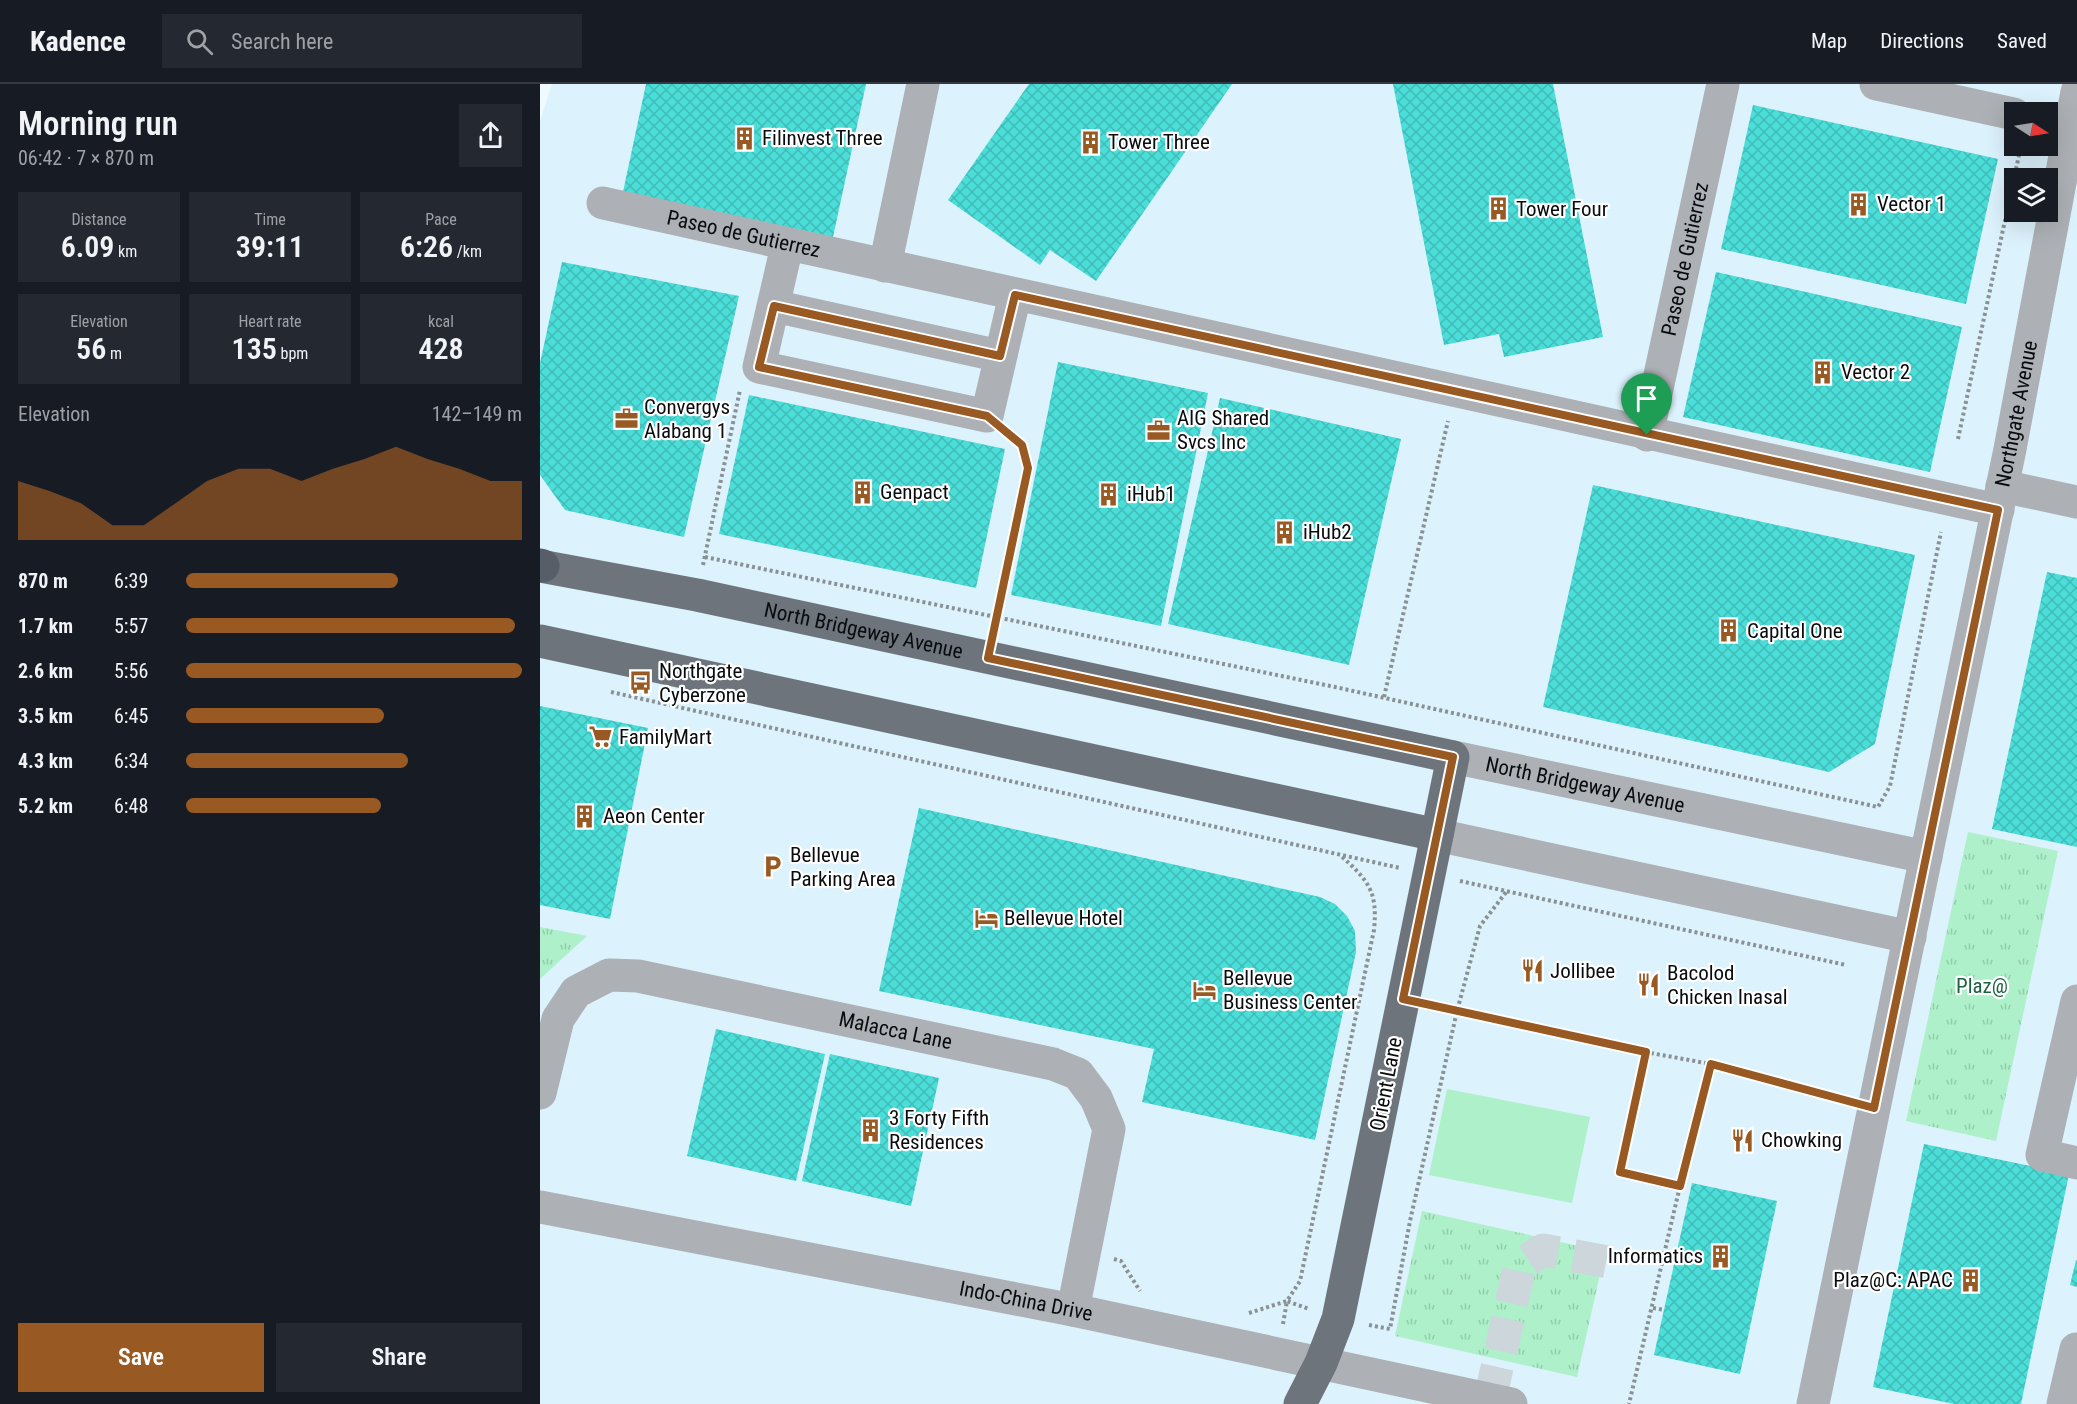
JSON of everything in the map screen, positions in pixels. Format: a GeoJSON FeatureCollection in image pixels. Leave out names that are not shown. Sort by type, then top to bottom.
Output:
{"type":"FeatureCollection","features":[{"type":"Feature","properties":{"kind":"main road","name":"North Bridgeway Avenue"},"geometry":{"type":"LineString","coordinates":[[541,566],[697,595],[1453,757]]}},
{"type":"Feature","properties":{"kind":"main road"},"geometry":{"type":"LineString","coordinates":[[540,641],[1437,835]]}},
{"type":"Feature","properties":{"kind":"main road","name":"Orient Lane"},"geometry":{"type":"LineString","coordinates":[[1300,1404],[1321,1363],[1338,1319],[1453,757]]}},
{"type":"Feature","properties":{"kind":"street"},"geometry":{"type":"LineString","coordinates":[[885,266],[923,84]]}},
{"type":"Feature","properties":{"kind":"street","name":"Paseo de Gutierrez"},"geometry":{"type":"LineString","coordinates":[[1647,435],[1723,84]]}},
{"type":"Feature","properties":{"kind":"street"},"geometry":{"type":"LineString","coordinates":[[1875,84],[2004,112]]}},
{"type":"Feature","properties":{"kind":"street","name":"Northgate Avenue"},"geometry":{"type":"LineString","coordinates":[[1812,1404],[2000,498],[2059,123],[2077,92]]}},
{"type":"Feature","properties":{"kind":"street","name":"Paseo de Gutierrez"},"geometry":{"type":"LineString","coordinates":[[603,203],[787,246],[1647,435],[2000,498],[2077,502]]}},
{"type":"Feature","properties":{"kind":"street"},"geometry":{"type":"LineString","coordinates":[[787,246],[759,367],[987,416],[1015,295]]}},
{"type":"Feature","properties":{"kind":"street"},"geometry":{"type":"LineString","coordinates":[[774,306],[1000,356]]}},
{"type":"Feature","properties":{"kind":"street","name":"North Bridgeway Avenue"},"geometry":{"type":"LineString","coordinates":[[1453,757],[1926,857]]}},
{"type":"Feature","properties":{"kind":"street"},"geometry":{"type":"LineString","coordinates":[[1437,835],[1910,937]]}},
{"type":"Feature","properties":{"kind":"street","name":"Malacca Lane"},"geometry":{"type":"LineString","coordinates":[[540,1093],[558,1019],[576,992],[609,975],[650,978],[1053,1064],[1078,1074],[1096,1098],[1109,1129],[1073,1310]]}},
{"type":"Feature","properties":{"kind":"street"},"geometry":{"type":"LineString","coordinates":[[2077,1001],[2042,1155],[2077,1163]]}},
{"type":"Feature","properties":{"kind":"street","name":"Indo-China Drive"},"geometry":{"type":"LineString","coordinates":[[540,1207],[1073,1310],[1511,1404]]}},
{"type":"Feature","properties":{"kind":"street"},"geometry":{"type":"LineString","coordinates":[[2063,1404],[2076,1349]]}},
{"type":"Feature","properties":{"kind":"path"},"geometry":{"type":"LineString","coordinates":[[1958,439],[2019,156]]}},
{"type":"Feature","properties":{"kind":"path"},"geometry":{"type":"LineString","coordinates":[[697,595],[742,382]]}},
{"type":"Feature","properties":{"kind":"path"},"geometry":{"type":"LineString","coordinates":[[1384,698],[1455,393]]}},
{"type":"Feature","properties":{"kind":"path"},"geometry":{"type":"LineString","coordinates":[[987,416],[1022,445],[1028,468],[988,658]]}},
{"type":"Feature","properties":{"kind":"path"},"geometry":{"type":"LineString","coordinates":[[705,556],[997,615],[1878,807],[1890,786],[1941,532]]}},
{"type":"Feature","properties":{"kind":"path"},"geometry":{"type":"LineString","coordinates":[[609,691],[1429,875],[1846,965]]}},
{"type":"Feature","properties":{"kind":"path"},"geometry":{"type":"LineString","coordinates":[[1242,1314],[1252,1313],[1287,1301],[1300,1281],[1322,1186],[1374,930],[1376,908],[1374,894],[1366,881],[1339,855]]}},
{"type":"Feature","properties":{"kind":"path"},"geometry":{"type":"LineString","coordinates":[[1403,999],[1711,1064],[1874,1108]]}},
{"type":"Feature","properties":{"kind":"path"},"geometry":{"type":"LineString","coordinates":[[1646,1052],[1620,1172],[1680,1186]]}},
{"type":"Feature","properties":{"kind":"path"},"geometry":{"type":"LineString","coordinates":[[1629,1404],[1711,1064]]}},
{"type":"Feature","properties":{"kind":"path"},"geometry":{"type":"LineString","coordinates":[[1085,1252],[1121,1261],[1139,1291],[1150,1296]]}},
{"type":"Feature","properties":{"kind":"path"},"geometry":{"type":"LineString","coordinates":[[1653,1308],[1665,1310]]}},
{"type":"Feature","properties":{"kind":"shaded area","name":"Northgate Cyberzone"},"geometry":{"type":"Polygon","coordinates":[[[552,84],[2077,84],[2077,1404],[540,1404],[540,121],[552,84]]]}},
{"type":"Feature","properties":{"kind":"green space","name":"Plaz@"},"geometry":{"type":"Polygon","coordinates":[[[1968,832],[2058,851],[1996,1141],[1906,1121],[1968,832]]]}},
{"type":"Feature","properties":{"kind":"green space"},"geometry":{"type":"Polygon","coordinates":[[[540,927],[587,936],[540,979],[540,927]]]}},
{"type":"Feature","properties":{"kind":"green space"},"geometry":{"type":"Polygon","coordinates":[[[1447,1089],[1590,1117],[1572,1203],[1429,1175],[1447,1089]]]}},
{"type":"Feature","properties":{"kind":"green space"},"geometry":{"type":"Polygon","coordinates":[[[1422,1211],[1605,1252],[1577,1377],[1395,1336],[1422,1211]]]}},
{"type":"Feature","properties":{"kind":"building","name":"Filinvest Three"},"geometry":{"type":"Polygon","coordinates":[[[646,84],[866,84],[833,237],[623,192],[646,84]]]}},
{"type":"Feature","properties":{"kind":"building","name":"Tower Three"},"geometry":{"type":"Polygon","coordinates":[[[1029,84],[1232,84],[1096,281],[1050,250],[1040,265],[948,200],[1029,84]]]}},
{"type":"Feature","properties":{"kind":"building","name":"Tower Four"},"geometry":{"type":"Polygon","coordinates":[[[1393,84],[1553,84],[1603,337],[1504,357],[1499,334],[1444,345],[1393,84]]]}},
{"type":"Feature","properties":{"kind":"building","name":"Vector 1"},"geometry":{"type":"Polygon","coordinates":[[[1753,105],[1998,159],[1966,304],[1721,249],[1753,105]]]}},
{"type":"Feature","properties":{"kind":"building","name":"Convergys Alabang 1"},"geometry":{"type":"Polygon","coordinates":[[[562,262],[739,296],[684,537],[565,510],[540,475],[540,363],[562,262]]]}},
{"type":"Feature","properties":{"kind":"building","name":"Vector 2"},"geometry":{"type":"Polygon","coordinates":[[[1716,272],[1962,327],[1930,472],[1683,417],[1716,272]]]}},
{"type":"Feature","properties":{"kind":"building","name":"iHub1"},"geometry":{"type":"Polygon","coordinates":[[[1058,362],[1208,393],[1161,626],[1011,595],[1058,362]]]}},
{"type":"Feature","properties":{"kind":"building","name":"Genpact"},"geometry":{"type":"Polygon","coordinates":[[[749,395],[1005,449],[976,588],[719,534],[749,395]]]}},
{"type":"Feature","properties":{"kind":"building","name":"iHub2"},"geometry":{"type":"Polygon","coordinates":[[[1220,398],[1401,439],[1349,665],[1168,624],[1220,398]]]}},
{"type":"Feature","properties":{"kind":"building","name":"Capital One"},"geometry":{"type":"Polygon","coordinates":[[[1593,485],[1915,555],[1875,744],[1829,772],[1543,707],[1593,485]]]}},
{"type":"Feature","properties":{"kind":"building"},"geometry":{"type":"Polygon","coordinates":[[[2047,572],[2077,578],[2077,847],[1992,829],[2047,572]]]}},
{"type":"Feature","properties":{"kind":"building","name":"Aeon Center"},"geometry":{"type":"Polygon","coordinates":[[[540,706],[648,728],[610,919],[540,905],[540,706]]]}},
{"type":"Feature","properties":{"kind":"building","name":"Bellevue Business Center"},"geometry":{"type":"Polygon","coordinates":[[[919,808],[1320,897],[1335,904],[1347,916],[1355,931],[1356,952],[1315,1140],[1142,1102],[1154,1049],[879,991],[919,808]]]}},
{"type":"Feature","properties":{"kind":"building"},"geometry":{"type":"Polygon","coordinates":[[[716,1029],[825,1054],[796,1181],[687,1156],[716,1029]]]}},
{"type":"Feature","properties":{"kind":"building","name":"3 Forty Fifth Residences"},"geometry":{"type":"Polygon","coordinates":[[[830,1054],[939,1078],[911,1206],[802,1181],[830,1054]]]}},
{"type":"Feature","properties":{"kind":"building","name":"Plaz@C: APAC"},"geometry":{"type":"Polygon","coordinates":[[[1924,1144],[2069,1174],[2021,1404],[1954,1404],[1873,1387],[1924,1144]]]}},
{"type":"Feature","properties":{"kind":"building","name":"Informatics"},"geometry":{"type":"Polygon","coordinates":[[[1692,1183],[1777,1201],[1740,1374],[1654,1355],[1692,1183]]]}},
{"type":"Feature","properties":{"kind":"building"},"geometry":{"type":"Polygon","coordinates":[[[2077,1261],[2077,1287],[2070,1285],[2077,1261]]]}},
{"type":"Feature","properties":{"kind":"tunnel"},"geometry":{"type":"LineString","coordinates":[[1490,1399],[1520,1265],[1543,1250],[1619,1264]]}},
{"type":"Feature","properties":{"kind":"place","name":"Filinvest Three"},"geometry":{"type":"Point","coordinates":[744,138]}},
{"type":"Feature","properties":{"kind":"place","name":"Tower Three"},"geometry":{"type":"Point","coordinates":[1090,142]}},
{"type":"Feature","properties":{"kind":"place","name":"Vector 1"},"geometry":{"type":"Point","coordinates":[1859,204]}},
{"type":"Feature","properties":{"kind":"place","name":"Tower Four"},"geometry":{"type":"Point","coordinates":[1498,209]}},
{"type":"Feature","properties":{"kind":"place","name":"Vector 2"},"geometry":{"type":"Point","coordinates":[1823,372]}},
{"type":"Feature","properties":{"kind":"place","name":"Convergys Alabang 1"},"geometry":{"type":"Point","coordinates":[626,419]}},
{"type":"Feature","properties":{"kind":"place","name":"AIG Shared Svcs Inc"},"geometry":{"type":"Point","coordinates":[1159,430]}},
{"type":"Feature","properties":{"kind":"place","name":"Genpact"},"geometry":{"type":"Point","coordinates":[862,492]}},
{"type":"Feature","properties":{"kind":"place","name":"iHub1"},"geometry":{"type":"Point","coordinates":[1109,494]}},
{"type":"Feature","properties":{"kind":"place","name":"iHub2"},"geometry":{"type":"Point","coordinates":[1285,532]}},
{"type":"Feature","properties":{"kind":"place","name":"Capital One"},"geometry":{"type":"Point","coordinates":[1729,631]}},
{"type":"Feature","properties":{"kind":"place","name":"Northgate Cyberzone"},"geometry":{"type":"Point","coordinates":[641,683]}},
{"type":"Feature","properties":{"kind":"place","name":"FamilyMart"},"geometry":{"type":"Point","coordinates":[601,737]}},
{"type":"Feature","properties":{"kind":"place","name":"Aeon Center"},"geometry":{"type":"Point","coordinates":[585,816]}},
{"type":"Feature","properties":{"kind":"place","name":"Bellevue Parking Area"},"geometry":{"type":"Point","coordinates":[772,867]}},
{"type":"Feature","properties":{"kind":"place","name":"Bellevue Hotel"},"geometry":{"type":"Point","coordinates":[986,918]}},
{"type":"Feature","properties":{"kind":"place","name":"Jollibee"},"geometry":{"type":"Point","coordinates":[1532,971]}},
{"type":"Feature","properties":{"kind":"place","name":"Bacolod Chicken Inasal"},"geometry":{"type":"Point","coordinates":[1649,985]}},
{"type":"Feature","properties":{"kind":"place","name":"Bellevue Business Center"},"geometry":{"type":"Point","coordinates":[1205,990]}},
{"type":"Feature","properties":{"kind":"place","name":"3 Forty Fifth Residences"},"geometry":{"type":"Point","coordinates":[871,1130]}},
{"type":"Feature","properties":{"kind":"place","name":"Chowking"},"geometry":{"type":"Point","coordinates":[1743,1140]}},
{"type":"Feature","properties":{"kind":"place","name":"Informatics"},"geometry":{"type":"Point","coordinates":[1721,1256]}},
{"type":"Feature","properties":{"kind":"place","name":"Plaz@C: APAC"},"geometry":{"type":"Point","coordinates":[1971,1280]}},
{"type":"Feature","properties":{"kind":"route"},"geometry":{"type":"LineString","coordinates":[[1015,295],[1647,435],[1998,510],[1874,1108],[1711,1064],[1680,1186],[1620,1172],[1646,1052],[1403,999],[1453,757],[988,658],[1028,468],[1022,445],[987,416],[759,367],[774,306],[1000,356],[1015,295]]}}]}
